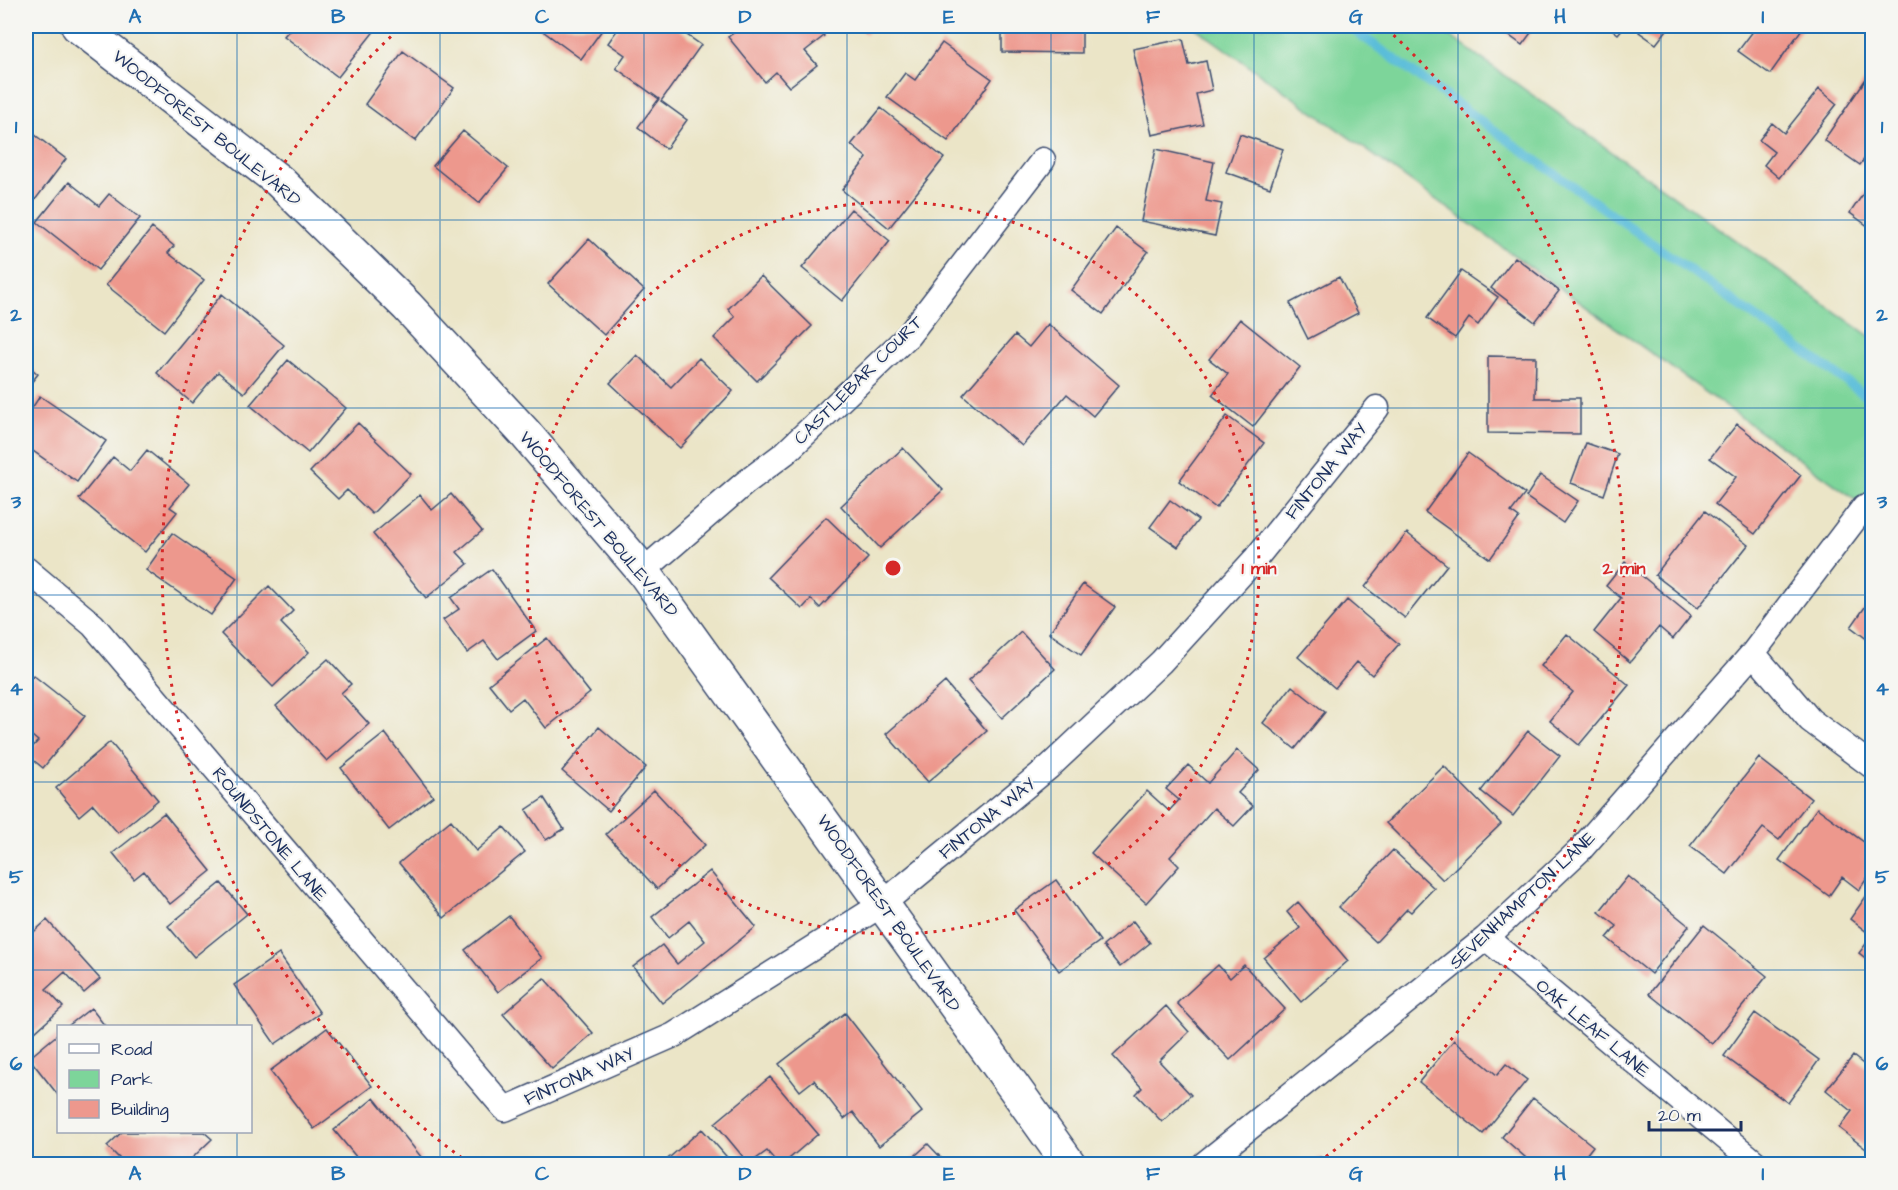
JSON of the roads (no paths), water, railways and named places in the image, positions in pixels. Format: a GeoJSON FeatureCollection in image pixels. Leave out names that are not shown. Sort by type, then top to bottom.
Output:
{"type":"FeatureCollection","features":[{"type":"Feature","properties":{"kind":"main road","name":"WOODFOREST BOULEVARD"},"geometry":{"type":"LineString","coordinates":[[78,26],[279,182],[407,306],[524,432],[643,571],[881,905],[1070,1164]]}},
{"type":"Feature","properties":{"kind":"street","name":"CASTLEBAR COURT"},"geometry":{"type":"LineString","coordinates":[[643,571],[719,505],[785,453],[908,336],[1043,160]]}},
{"type":"Feature","properties":{"kind":"street","name":"FINTONA WAY"},"geometry":{"type":"LineString","coordinates":[[505,1109],[674,1035],[881,905],[1049,767],[1161,662],[1256,558],[1377,408]]}},
{"type":"Feature","properties":{"kind":"street","name":"SEVENHAMPTON LANE"},"geometry":{"type":"LineString","coordinates":[[1204,1164],[1486,938],[1581,849],[1754,653],[1864,507]]}},
{"type":"Feature","properties":{"kind":"street","name":"ROUNDSTONE LANE"},"geometry":{"type":"LineString","coordinates":[[26,569],[93,625],[505,1109]]}},
{"type":"Feature","properties":{"kind":"street"},"geometry":{"type":"LineString","coordinates":[[1754,653],[1810,720],[1872,766]]}},
{"type":"Feature","properties":{"kind":"street","name":"OAK LEAF LANE"},"geometry":{"type":"LineString","coordinates":[[1486,938],[1756,1164]]}},
{"type":"Feature","properties":{"kind":"waterway"},"geometry":{"type":"LineString","coordinates":[[1348,26],[1872,400]]}}]}
